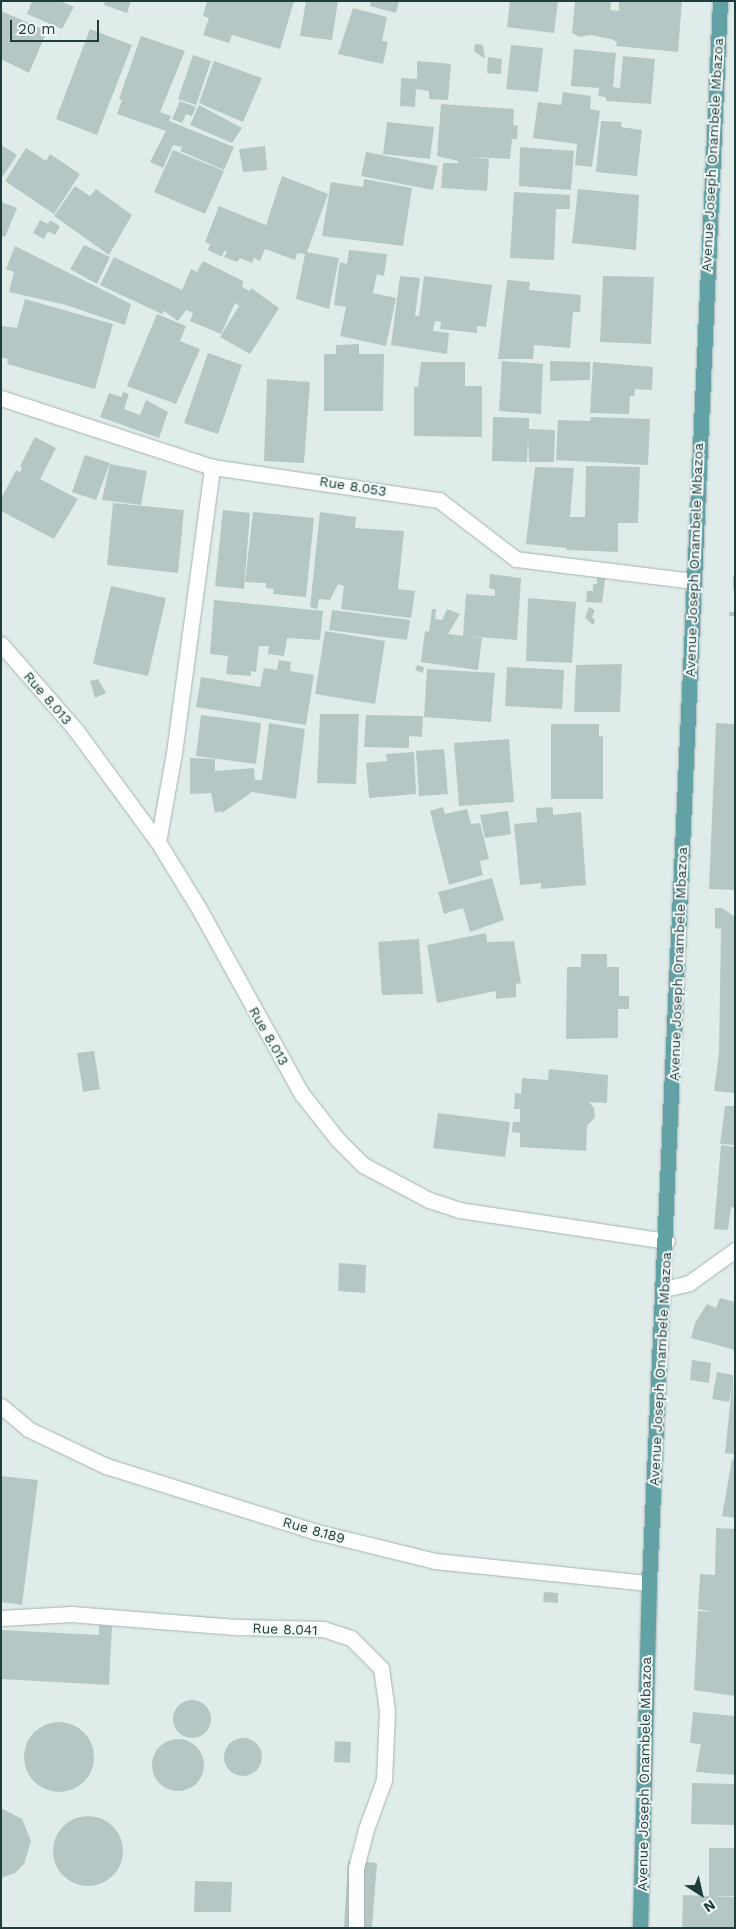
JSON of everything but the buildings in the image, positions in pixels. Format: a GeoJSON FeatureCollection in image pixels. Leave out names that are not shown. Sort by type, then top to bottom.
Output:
{"type":"FeatureCollection","features":[{"type":"Feature","properties":{"kind":"main road","name":"Avenue Joseph Onambele Mbazoa"},"geometry":{"type":"LineString","coordinates":[[640,1928],[649,1583],[667,1241],[720,1]]}},
{"type":"Feature","properties":{"kind":"street","name":"Rue 8.053"},"geometry":{"type":"LineString","coordinates":[[1,398],[212,467],[439,500],[516,559],[694,581]]}},
{"type":"Feature","properties":{"kind":"street"},"geometry":{"type":"LineString","coordinates":[[158,842],[174,753],[212,467]]}},
{"type":"Feature","properties":{"kind":"street","name":"Rue 8.013"},"geometry":{"type":"LineString","coordinates":[[1,644],[75,729],[158,842],[198,907],[301,1093],[338,1140],[363,1165],[429,1200],[459,1210],[667,1241]]}},
{"type":"Feature","properties":{"kind":"street"},"geometry":{"type":"LineString","coordinates":[[664,1289],[689,1283],[735,1250]]}},
{"type":"Feature","properties":{"kind":"street","name":"Rue 8.189"},"geometry":{"type":"LineString","coordinates":[[1,1406],[28,1428],[106,1466],[313,1531],[435,1561],[649,1583]]}},
{"type":"Feature","properties":{"kind":"street","name":"Rue 8.041"},"geometry":{"type":"LineString","coordinates":[[1,1618],[71,1614],[238,1627],[323,1630],[351,1638],[381,1668],[386,1711],[384,1780],[366,1828],[356,1868],[356,1928]]}}]}
